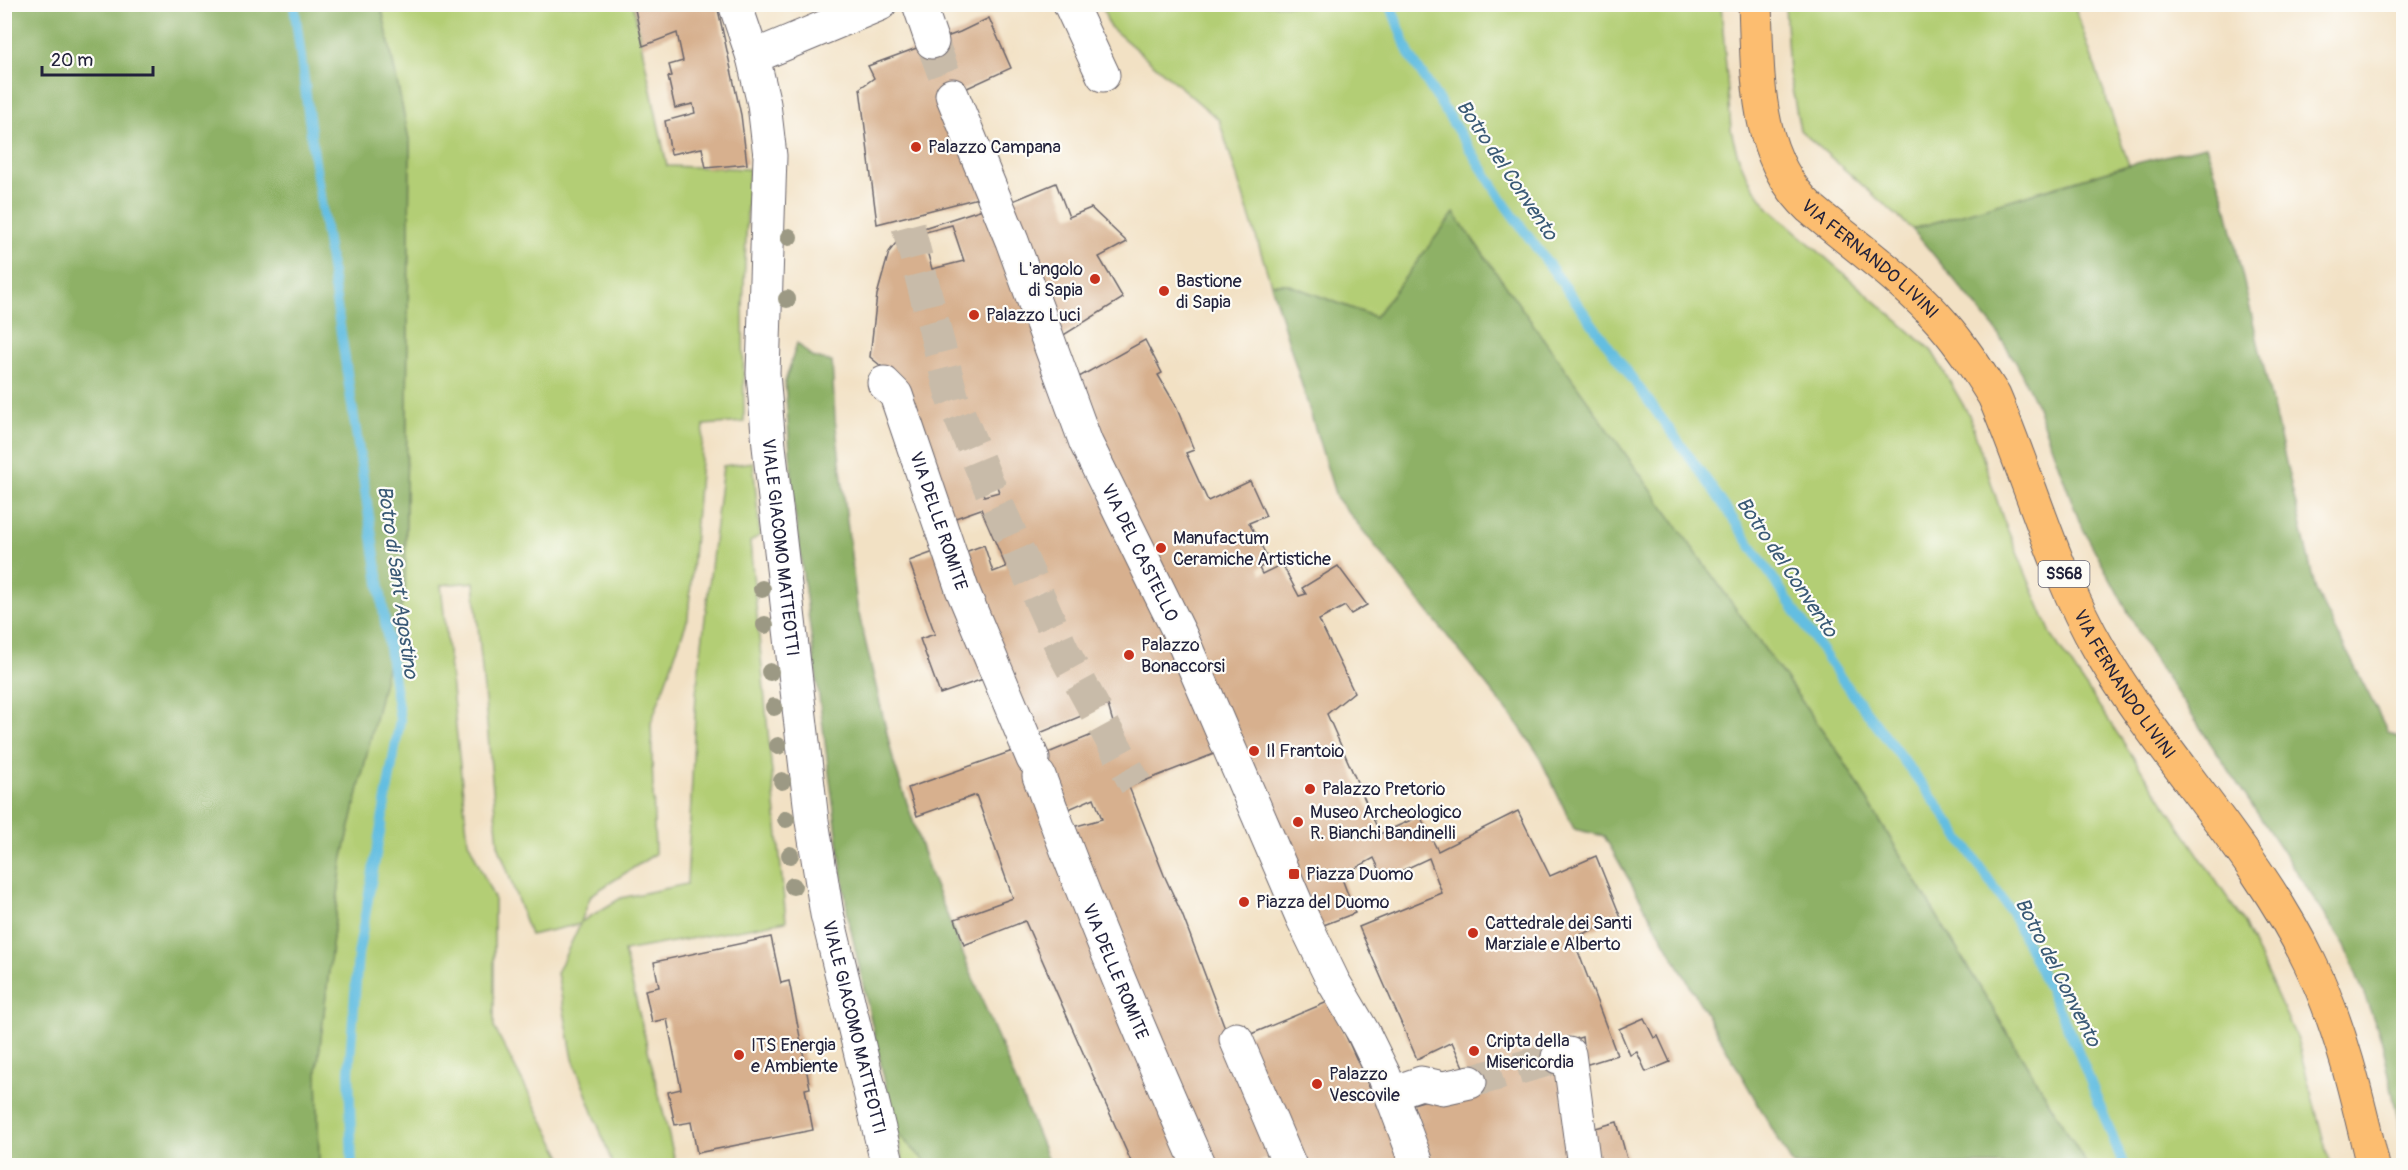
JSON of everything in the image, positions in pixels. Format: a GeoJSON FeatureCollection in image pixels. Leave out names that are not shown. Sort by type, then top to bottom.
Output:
{"type":"FeatureCollection","features":[{"type":"Feature","properties":{"kind":"main road","name":"VIA FERNANDO LIVINI"},"geometry":{"type":"LineString","coordinates":[[1755,4],[1762,112],[1772,151],[1782,172],[1794,191],[1810,208],[1922,302],[1942,322],[1977,368],[1999,410],[2072,594],[2099,649],[2122,687],[2266,886],[2310,963],[2330,1008],[2344,1051],[2373,1166]]}},
{"type":"Feature","properties":{"kind":"street","name":"VIALE GIACOMO MATTEOTTI"},"geometry":{"type":"LineString","coordinates":[[735,4],[753,57],[764,104],[770,156],[763,372],[769,446],[812,821],[827,914],[888,1166]]}},
{"type":"Feature","properties":{"kind":"street"},"geometry":{"type":"LineString","coordinates":[[753,57],[880,4]]}},
{"type":"Feature","properties":{"kind":"street"},"geometry":{"type":"LineString","coordinates":[[919,4],[932,42]]}},
{"type":"Feature","properties":{"kind":"street"},"geometry":{"type":"LineString","coordinates":[[1070,4],[1103,75]]}},
{"type":"Feature","properties":{"kind":"street","name":"VIA DEL CASTELLO"},"geometry":{"type":"LineString","coordinates":[[952,95],[1012,241],[1086,443],[1180,634],[1303,919],[1333,981],[1363,1032],[1392,1093],[1418,1166]]}},
{"type":"Feature","properties":{"kind":"street","name":"VIA DELLE ROMITE"},"geometry":{"type":"LineString","coordinates":[[884,383],[896,395],[962,589],[1036,768],[1089,908],[1199,1166]]}},
{"type":"Feature","properties":{"kind":"street"},"geometry":{"type":"LineString","coordinates":[[1236,1040],[1290,1166]]}},
{"type":"Feature","properties":{"kind":"street"},"geometry":{"type":"LineString","coordinates":[[1558,1057],[1569,1054],[1584,1166]]}},
{"type":"Feature","properties":{"kind":"street"},"geometry":{"type":"LineString","coordinates":[[1392,1093],[1421,1083],[1443,1088],[1470,1082]]}},
{"type":"Feature","properties":{"kind":"green space"},"geometry":{"type":"Polygon","coordinates":[[[5,4],[381,5],[410,144],[405,590],[342,861],[317,1071],[319,1165],[5,1165],[5,4]]]}},
{"type":"Feature","properties":{"kind":"green space"},"geometry":{"type":"Polygon","coordinates":[[[381,5],[633,5],[667,166],[749,169],[743,309],[744,422],[704,425],[688,618],[651,723],[655,854],[591,895],[581,922],[621,898],[687,884],[696,694],[723,466],[753,462],[760,535],[750,542],[786,921],[624,951],[676,1165],[613,1165],[573,1059],[557,973],[580,924],[530,935],[498,844],[474,582],[441,585],[468,841],[494,898],[494,1027],[566,1165],[319,1166],[317,1071],[342,861],[405,589],[410,144],[381,5]]]}},
{"type":"Feature","properties":{"kind":"green space"},"geometry":{"type":"Polygon","coordinates":[[[1102,5],[1721,5],[1731,129],[1745,172],[1769,208],[1932,351],[1969,415],[2003,519],[2052,636],[2243,921],[2297,1039],[2330,1165],[2087,1165],[1840,755],[1454,214],[1375,317],[1287,284],[1271,284],[1219,120],[1109,26],[1102,5]]]}},
{"type":"Feature","properties":{"kind":"green space"},"geometry":{"type":"Polygon","coordinates":[[[1785,5],[2074,5],[2129,165],[1912,229],[1800,130],[1789,73],[1785,5]]]}},
{"type":"Feature","properties":{"kind":"green space"},"geometry":{"type":"Polygon","coordinates":[[[2206,146],[2224,197],[2316,591],[2388,732],[2403,740],[2403,1145],[2382,1041],[2345,945],[2149,651],[2080,523],[2035,402],[2017,364],[1995,329],[1912,229],[2129,165],[2206,146]]]}},
{"type":"Feature","properties":{"kind":"green space"},"geometry":{"type":"Polygon","coordinates":[[[1454,213],[1840,755],[2087,1165],[1793,1165],[1604,836],[1574,829],[1537,752],[1517,723],[1336,497],[1271,284],[1287,284],[1375,317],[1454,213]]]}},
{"type":"Feature","properties":{"kind":"green space"},"geometry":{"type":"Polygon","coordinates":[[[797,343],[812,357],[832,362],[835,419],[857,606],[894,763],[931,876],[1050,1165],[929,1165],[896,1132],[848,917],[794,506],[785,382],[797,343]]]}},
{"type":"Feature","properties":{"kind":"green space"},"geometry":{"type":"Polygon","coordinates":[[[896,1132],[929,1165],[904,1165],[896,1132]]]}},
{"type":"Feature","properties":{"kind":"building"},"geometry":{"type":"Polygon","coordinates":[[[634,5],[717,5],[741,115],[747,164],[706,168],[702,148],[671,154],[665,121],[695,113],[693,104],[675,108],[668,77],[672,76],[669,65],[683,61],[677,33],[643,46],[634,5]]]}},
{"type":"Feature","properties":{"kind":"building","name":"Palazzo Campana"},"geometry":{"type":"Polygon","coordinates":[[[989,18],[1011,68],[952,95],[986,196],[877,224],[860,88],[874,78],[868,66],[960,32],[989,18]]]}},
{"type":"Feature","properties":{"kind":"building"},"geometry":{"type":"Polygon","coordinates":[[[1056,183],[1069,217],[1091,208],[1127,242],[1099,257],[1123,298],[1059,338],[1008,203],[1056,183]]]}},
{"type":"Feature","properties":{"kind":"building"},"geometry":{"type":"Polygon","coordinates":[[[992,206],[1017,271],[1070,434],[1083,464],[1105,502],[1136,574],[1198,694],[1219,752],[1129,787],[1182,914],[1230,1041],[1261,1112],[1272,1155],[1253,1166],[1208,1166],[1193,1139],[1176,1090],[1147,1033],[1110,941],[1069,828],[1102,819],[1094,798],[1069,809],[1054,771],[1032,778],[1078,904],[1191,1166],[1133,1166],[1025,921],[964,945],[955,919],[1013,898],[976,795],[917,816],[908,788],[1021,748],[1026,762],[1114,726],[1108,705],[1035,735],[994,638],[991,639],[957,555],[984,545],[993,572],[1006,567],[981,509],[947,521],[898,380],[870,357],[877,295],[889,252],[902,235],[992,206]],[[952,225],[922,233],[932,269],[964,261],[952,225]],[[989,464],[975,469],[984,496],[999,492],[989,464]],[[1046,598],[1038,602],[1045,621],[1059,616],[1046,598]]]}},
{"type":"Feature","properties":{"kind":"building"},"geometry":{"type":"Polygon","coordinates":[[[1145,340],[1162,373],[1158,375],[1175,404],[1194,450],[1186,453],[1208,501],[1250,481],[1266,516],[1249,523],[1270,562],[1259,568],[1262,574],[1282,564],[1299,596],[1306,594],[1302,588],[1338,566],[1367,605],[1351,614],[1345,606],[1319,620],[1354,692],[1327,714],[1380,834],[1420,816],[1438,851],[1518,811],[1550,876],[1596,856],[1621,918],[1573,938],[1617,1055],[1585,1065],[1582,1037],[1555,1045],[1573,1166],[1433,1166],[1413,1104],[1472,1087],[1452,1042],[1417,1059],[1359,927],[1442,893],[1429,858],[1384,879],[1374,858],[1341,876],[1355,913],[1321,926],[1070,382],[1145,340]]]}},
{"type":"Feature","properties":{"kind":"building"},"geometry":{"type":"Polygon","coordinates":[[[942,549],[989,677],[940,694],[920,639],[935,634],[909,561],[942,549]]]}},
{"type":"Feature","properties":{"kind":"building","name":"ITS Energia e Ambiente"},"geometry":{"type":"Polygon","coordinates":[[[771,937],[781,983],[789,981],[810,1088],[805,1089],[813,1130],[697,1153],[691,1122],[675,1125],[668,1092],[681,1089],[667,1019],[652,1022],[645,990],[659,987],[654,962],[771,937]]]}},
{"type":"Feature","properties":{"kind":"building","name":"Palazzo Vescovile"},"geometry":{"type":"Polygon","coordinates":[[[1330,1001],[1405,1166],[1303,1166],[1244,1037],[1330,1001]]]}},
{"type":"Feature","properties":{"kind":"building"},"geometry":{"type":"Polygon","coordinates":[[[1644,1018],[1654,1038],[1658,1036],[1670,1062],[1646,1072],[1637,1052],[1630,1055],[1619,1029],[1644,1018]]]}},
{"type":"Feature","properties":{"kind":"building"},"geometry":{"type":"Polygon","coordinates":[[[1617,1122],[1629,1166],[1597,1166],[1592,1129],[1617,1122]]]}},
{"type":"Feature","properties":{"kind":"waterway","name":"Botro di Sant' Agostino"},"geometry":{"type":"LineString","coordinates":[[294,4],[314,156],[400,720],[358,955],[349,1072],[352,1166]]}},
{"type":"Feature","properties":{"kind":"waterway","name":"Botro del Convento"},"geometry":{"type":"LineString","coordinates":[[1390,4],[1409,54],[1506,206],[1710,485],[1837,673],[1936,803],[2013,915],[2075,1043],[2124,1166]]}},
{"type":"Feature","properties":{"kind":"tunnel"},"geometry":{"type":"LineString","coordinates":[[932,42],[952,95]]}},
{"type":"Feature","properties":{"kind":"tunnel"},"geometry":{"type":"LineString","coordinates":[[908,226],[953,400],[1063,651],[1136,785]]}},
{"type":"Feature","properties":{"kind":"tunnel"},"geometry":{"type":"LineString","coordinates":[[1470,1082],[1558,1057]]}},
{"type":"Feature","properties":{"kind":"place","name":"Palazzo Campana"},"geometry":{"type":"Point","coordinates":[916,147]}},
{"type":"Feature","properties":{"kind":"place","name":"L'angolo di Sapia"},"geometry":{"type":"Point","coordinates":[1095,279]}},
{"type":"Feature","properties":{"kind":"place","name":"Bastione di Sapia"},"geometry":{"type":"Point","coordinates":[1164,291]}},
{"type":"Feature","properties":{"kind":"place","name":"Palazzo Luci"},"geometry":{"type":"Point","coordinates":[974,315]}},
{"type":"Feature","properties":{"kind":"place","name":"Manufactum Ceramiche Artistiche"},"geometry":{"type":"Point","coordinates":[1161,548]}},
{"type":"Feature","properties":{"kind":"place","name":"Palazzo Bonaccorsi"},"geometry":{"type":"Point","coordinates":[1129,655]}},
{"type":"Feature","properties":{"kind":"place","name":"Il Frantoio"},"geometry":{"type":"Point","coordinates":[1254,751]}},
{"type":"Feature","properties":{"kind":"place","name":"Palazzo Pretorio"},"geometry":{"type":"Point","coordinates":[1310,789]}},
{"type":"Feature","properties":{"kind":"place","name":"Museo Archeologico R. Bianchi Bandinelli"},"geometry":{"type":"Point","coordinates":[1298,822]}},
{"type":"Feature","properties":{"kind":"place","name":"Piazza Duomo"},"geometry":{"type":"Point","coordinates":[1294,874]}},
{"type":"Feature","properties":{"kind":"place","name":"Piazza del Duomo"},"geometry":{"type":"Point","coordinates":[1244,902]}},
{"type":"Feature","properties":{"kind":"place","name":"Cattedrale dei Santi Marziale e Alberto"},"geometry":{"type":"Point","coordinates":[1473,933]}},
{"type":"Feature","properties":{"kind":"place","name":"Cripta della Misericordia"},"geometry":{"type":"Point","coordinates":[1474,1051]}},
{"type":"Feature","properties":{"kind":"place","name":"ITS Energia e Ambiente"},"geometry":{"type":"Point","coordinates":[739,1055]}},
{"type":"Feature","properties":{"kind":"place","name":"Palazzo Vescovile"},"geometry":{"type":"Point","coordinates":[1317,1084]}}]}
